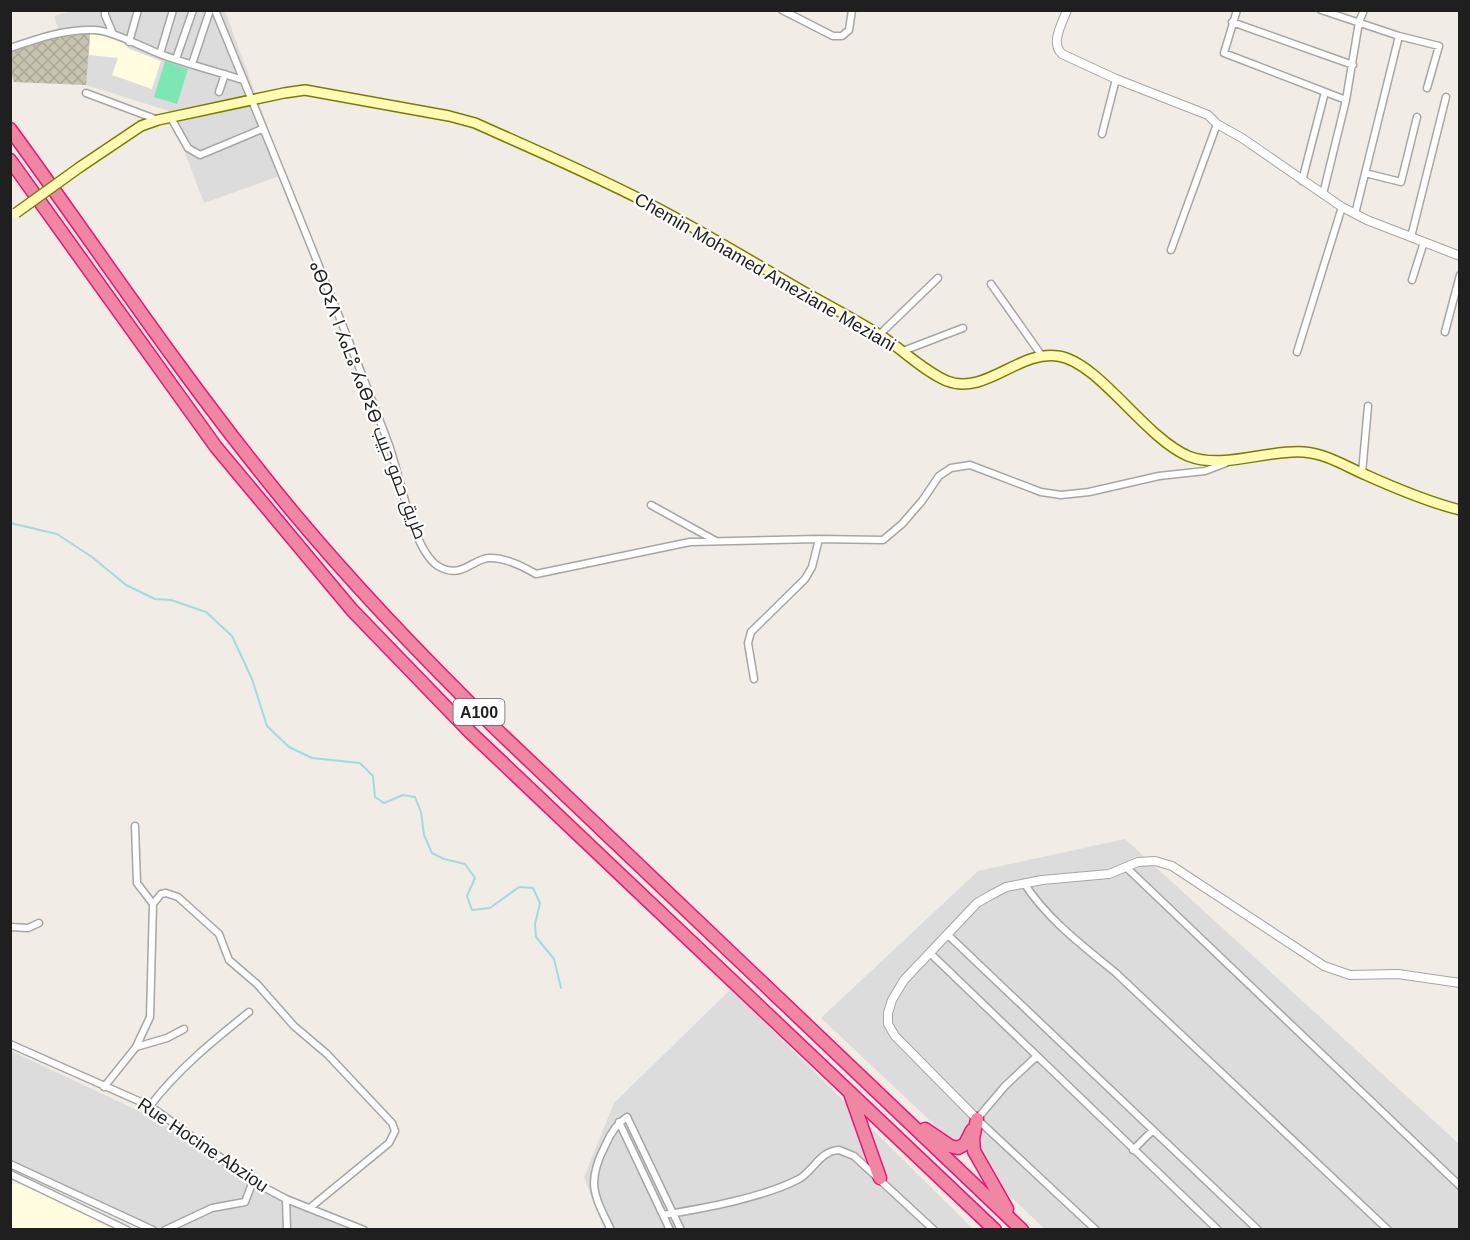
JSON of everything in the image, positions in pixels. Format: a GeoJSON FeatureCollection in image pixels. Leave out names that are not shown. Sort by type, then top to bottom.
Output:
{"type":"FeatureCollection","features":[{"type":"Feature","properties":{"kind":"highway","name":"A100"},"geometry":{"type":"LineString","coordinates":[[10,129],[261,473],[349,578],[453,687],[1020,1227]]}},
{"type":"Feature","properties":{"kind":"highway","name":"A100"},"geometry":{"type":"LineString","coordinates":[[10,160],[216,447],[352,610],[470,732],[995,1230]]}},
{"type":"Feature","properties":{"kind":"highway"},"geometry":{"type":"LineString","coordinates":[[849,1092],[880,1178]]}},
{"type":"Feature","properties":{"kind":"highway"},"geometry":{"type":"LineString","coordinates":[[901,1113],[950,1146],[958,1148],[965,1144],[978,1119]]}},
{"type":"Feature","properties":{"kind":"highway"},"geometry":{"type":"LineString","coordinates":[[978,1119],[973,1139],[974,1151],[1020,1227]]}},
{"type":"Feature","properties":{"kind":"main road","name":"Chemin Mohamed Ameziane Meziani"},"geometry":{"type":"LineString","coordinates":[[13,215],[80,166],[141,126],[171,117],[305,90],[449,116],[476,123],[661,209],[879,335],[934,374],[950,382],[968,383],[986,379],[1035,356],[1057,356],[1073,360],[1171,447],[1190,457],[1207,461],[1301,452],[1335,460],[1383,483],[1460,510]]}},
{"type":"Feature","properties":{"kind":"street"},"geometry":{"type":"LineString","coordinates":[[105,10],[113,34]]}},
{"type":"Feature","properties":{"kind":"street"},"geometry":{"type":"LineString","coordinates":[[129,42],[138,10]]}},
{"type":"Feature","properties":{"kind":"street"},"geometry":{"type":"LineString","coordinates":[[160,54],[173,10]]}},
{"type":"Feature","properties":{"kind":"street"},"geometry":{"type":"LineString","coordinates":[[176,59],[193,10]]}},
{"type":"Feature","properties":{"kind":"street"},"geometry":{"type":"LineString","coordinates":[[192,64],[210,10]]}},
{"type":"Feature","properties":{"kind":"street","name":"ⴰⴱⵔⵉⴷ ⵏ ⵃⴰⵎⵓ ⵃⴰⴱⵉⴱ طريق حمو حبيب"},"geometry":{"type":"LineString","coordinates":[[215,10],[351,344],[395,462],[410,517],[420,541],[438,566],[450,571],[465,569],[488,558],[520,565],[536,574],[690,542],[883,540],[902,524],[939,476],[951,468],[970,465],[1041,492],[1061,495],[1089,492],[1159,476],[1206,471],[1236,459]]}},
{"type":"Feature","properties":{"kind":"street"},"geometry":{"type":"LineString","coordinates":[[782,10],[833,36],[839,36],[849,30],[852,10]]}},
{"type":"Feature","properties":{"kind":"street"},"geometry":{"type":"LineString","coordinates":[[1067,10],[1057,39],[1058,50],[1065,56],[1116,79],[1208,115],[1217,124],[1242,138],[1342,207],[1460,256]]}},
{"type":"Feature","properties":{"kind":"street"},"geometry":{"type":"LineString","coordinates":[[1237,10],[1224,53],[1346,100]]}},
{"type":"Feature","properties":{"kind":"street"},"geometry":{"type":"LineString","coordinates":[[1321,10],[1400,36],[1439,46],[1427,88]]}},
{"type":"Feature","properties":{"kind":"street"},"geometry":{"type":"LineString","coordinates":[[1323,194],[1346,100],[1359,22],[1364,10]]}},
{"type":"Feature","properties":{"kind":"street"},"geometry":{"type":"LineString","coordinates":[[1232,22],[1353,65]]}},
{"type":"Feature","properties":{"kind":"street"},"geometry":{"type":"LineString","coordinates":[[10,48],[47,35],[68,31],[97,30],[113,34],[160,54],[243,80]]}},
{"type":"Feature","properties":{"kind":"street"},"geometry":{"type":"LineString","coordinates":[[1355,214],[1400,36]]}},
{"type":"Feature","properties":{"kind":"street"},"geometry":{"type":"LineString","coordinates":[[219,92],[225,74]]}},
{"type":"Feature","properties":{"kind":"street"},"geometry":{"type":"LineString","coordinates":[[1102,134],[1116,79]]}},
{"type":"Feature","properties":{"kind":"street"},"geometry":{"type":"LineString","coordinates":[[1302,181],[1325,92]]}},
{"type":"Feature","properties":{"kind":"street"},"geometry":{"type":"LineString","coordinates":[[86,93],[158,120]]}},
{"type":"Feature","properties":{"kind":"street"},"geometry":{"type":"LineString","coordinates":[[1411,237],[1446,97]]}},
{"type":"Feature","properties":{"kind":"street"},"geometry":{"type":"LineString","coordinates":[[171,117],[188,148],[200,155],[262,129]]}},
{"type":"Feature","properties":{"kind":"street"},"geometry":{"type":"LineString","coordinates":[[1365,173],[1401,182],[1417,117]]}},
{"type":"Feature","properties":{"kind":"street"},"geometry":{"type":"LineString","coordinates":[[1171,250],[1217,124]]}},
{"type":"Feature","properties":{"kind":"street"},"geometry":{"type":"LineString","coordinates":[[1297,352],[1342,207]]}},
{"type":"Feature","properties":{"kind":"street"},"geometry":{"type":"LineString","coordinates":[[1412,280],[1424,242]]}},
{"type":"Feature","properties":{"kind":"street"},"geometry":{"type":"LineString","coordinates":[[1445,332],[1460,275]]}},
{"type":"Feature","properties":{"kind":"street"},"geometry":{"type":"LineString","coordinates":[[879,335],[938,278]]}},
{"type":"Feature","properties":{"kind":"street"},"geometry":{"type":"LineString","coordinates":[[991,284],[1042,356]]}},
{"type":"Feature","properties":{"kind":"street"},"geometry":{"type":"LineString","coordinates":[[903,351],[963,328]]}},
{"type":"Feature","properties":{"kind":"street"},"geometry":{"type":"LineString","coordinates":[[1362,473],[1368,406]]}},
{"type":"Feature","properties":{"kind":"street"},"geometry":{"type":"LineString","coordinates":[[651,505],[716,542]]}},
{"type":"Feature","properties":{"kind":"street"},"geometry":{"type":"LineString","coordinates":[[754,679],[748,643],[749,636],[753,629],[805,579],[812,567],[819,539]]}},
{"type":"Feature","properties":{"kind":"street"},"geometry":{"type":"LineString","coordinates":[[135,826],[137,883],[153,904]]}},
{"type":"Feature","properties":{"kind":"street"},"geometry":{"type":"LineString","coordinates":[[1096,1230],[978,1119],[895,1036],[888,1024],[888,1013],[892,1000],[904,980],[977,903],[1006,887],[1042,879],[1109,874],[1138,862],[1155,861],[1172,866],[1324,966],[1350,975],[1398,974],[1460,983]]}},
{"type":"Feature","properties":{"kind":"street"},"geometry":{"type":"LineString","coordinates":[[1127,868],[1460,1186]]}},
{"type":"Feature","properties":{"kind":"street"},"geometry":{"type":"LineString","coordinates":[[1024,883],[1034,898],[1077,941],[1116,973],[1388,1230]]}},
{"type":"Feature","properties":{"kind":"street"},"geometry":{"type":"LineString","coordinates":[[104,1087],[136,1047],[150,1017],[153,904],[161,894],[166,893],[178,897],[219,934],[229,960],[257,984],[294,1026],[327,1054],[392,1123],[395,1131],[389,1143],[311,1208]]}},
{"type":"Feature","properties":{"kind":"street"},"geometry":{"type":"LineString","coordinates":[[10,927],[27,928],[39,923]]}},
{"type":"Feature","properties":{"kind":"street"},"geometry":{"type":"LineString","coordinates":[[948,935],[1258,1229]]}},
{"type":"Feature","properties":{"kind":"street"},"geometry":{"type":"LineString","coordinates":[[930,953],[1218,1230]]}},
{"type":"Feature","properties":{"kind":"street"},"geometry":{"type":"LineString","coordinates":[[150,1106],[170,1082],[206,1047],[249,1012]]}},
{"type":"Feature","properties":{"kind":"street"},"geometry":{"type":"LineString","coordinates":[[136,1047],[167,1038],[184,1029]]}},
{"type":"Feature","properties":{"kind":"street","name":"Rue Hocine Abziou"},"geometry":{"type":"LineString","coordinates":[[10,1044],[150,1106],[253,1181],[286,1199],[364,1230]]}},
{"type":"Feature","properties":{"kind":"street"},"geometry":{"type":"LineString","coordinates":[[978,1119],[1005,1086],[1036,1056]]}},
{"type":"Feature","properties":{"kind":"street"},"geometry":{"type":"LineString","coordinates":[[611,1230],[595,1194],[593,1175],[608,1140],[619,1122],[627,1117],[681,1230]]}},
{"type":"Feature","properties":{"kind":"street"},"geometry":{"type":"LineString","coordinates":[[619,1122],[670,1230]]}},
{"type":"Feature","properties":{"kind":"street"},"geometry":{"type":"LineString","coordinates":[[1134,1150],[1153,1130]]}},
{"type":"Feature","properties":{"kind":"street"},"geometry":{"type":"LineString","coordinates":[[663,1215],[775,1189],[803,1176],[824,1155],[834,1150],[850,1153],[880,1178],[934,1230]]}},
{"type":"Feature","properties":{"kind":"street"},"geometry":{"type":"LineString","coordinates":[[10,1164],[151,1229]]}},
{"type":"Feature","properties":{"kind":"street"},"geometry":{"type":"LineString","coordinates":[[10,1174],[128,1230]]}},
{"type":"Feature","properties":{"kind":"street"},"geometry":{"type":"LineString","coordinates":[[165,1230],[212,1208],[245,1202],[253,1181]]}},
{"type":"Feature","properties":{"kind":"street"},"geometry":{"type":"LineString","coordinates":[[286,1199],[287,1230]]}},
{"type":"Feature","properties":{"kind":"shaded area"},"geometry":{"type":"Polygon","coordinates":[[[72,11],[225,11],[285,174],[204,203],[169,111],[86,85],[14,82],[11,74],[10,45],[58,28],[54,16],[72,11]]]}},
{"type":"Feature","properties":{"kind":"shaded area"},"geometry":{"type":"Polygon","coordinates":[[[90,34],[113,35],[128,44],[127,48],[161,61],[152,89],[112,75],[118,58],[89,55],[90,34]]]}},
{"type":"Feature","properties":{"kind":"shaded area"},"geometry":{"type":"Polygon","coordinates":[[[90,34],[86,85],[14,82],[11,74],[10,53],[57,35],[90,34]]]}},
{"type":"Feature","properties":{"kind":"shaded area"},"geometry":{"type":"Polygon","coordinates":[[[1125,839],[1459,1144],[1459,1229],[1045,1229],[821,1018],[978,871],[1125,839]]]}},
{"type":"Feature","properties":{"kind":"shaded area"},"geometry":{"type":"Polygon","coordinates":[[[731,989],[973,1229],[604,1229],[584,1177],[614,1103],[731,989]]]}},
{"type":"Feature","properties":{"kind":"shaded area"},"geometry":{"type":"Polygon","coordinates":[[[11,1051],[156,1119],[253,1184],[347,1229],[148,1229],[11,1169],[11,1051]]]}},
{"type":"Feature","properties":{"kind":"shaded area"},"geometry":{"type":"Polygon","coordinates":[[[10,1182],[20,1185],[21,1182],[98,1217],[96,1222],[113,1229],[11,1229],[10,1182]]]}},
{"type":"Feature","properties":{"kind":"green space"},"geometry":{"type":"Polygon","coordinates":[[[165,61],[188,69],[177,104],[154,97],[165,61]]]}},
{"type":"Feature","properties":{"kind":"waterway"},"geometry":{"type":"LineString","coordinates":[[10,523],[57,534],[92,557],[126,585],[155,599],[171,600],[206,612],[232,636],[252,679],[267,726],[289,747],[312,758],[360,763],[373,776],[375,797],[384,803],[403,795],[415,797],[421,812],[424,835],[432,853],[444,859],[465,864],[475,878],[467,896],[472,910],[490,908],[519,887],[533,888],[540,903],[535,924],[536,937],[554,959],[561,988]]}}]}
